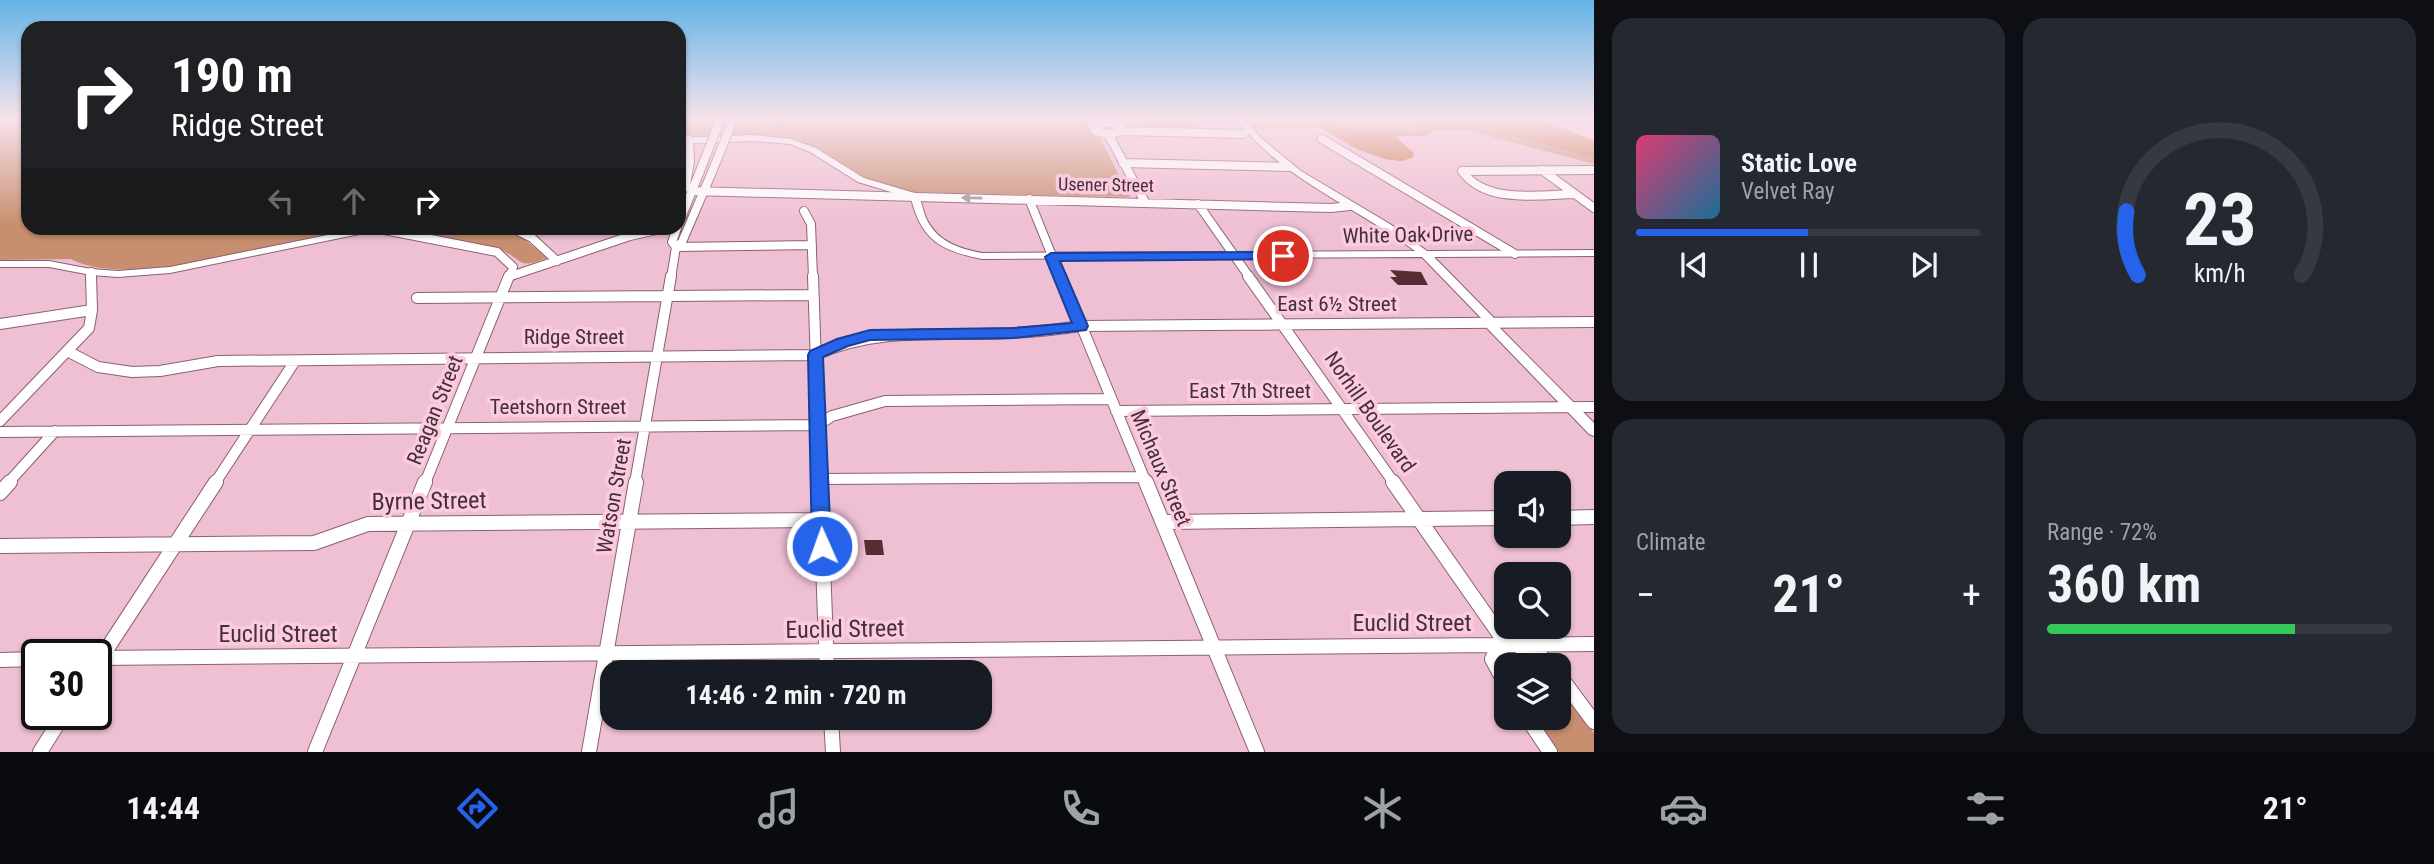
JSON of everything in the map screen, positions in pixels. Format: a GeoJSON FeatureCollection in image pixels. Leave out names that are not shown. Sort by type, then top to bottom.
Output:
{"type":"FeatureCollection","features":[{"type":"Feature","properties":{"kind":"main road"},"geometry":{"type":"LineString","coordinates":[[821,155],[884,193],[915,197]]}},
{"type":"Feature","properties":{"kind":"main road"},"geometry":{"type":"LineString","coordinates":[[1270,155],[1284,167],[1419,254],[1478,319],[1488,323],[1594,431]]}},
{"type":"Feature","properties":{"kind":"main road","name":"White Oak Drive"},"geometry":{"type":"LineString","coordinates":[[915,197],[923,226],[934,238],[950,248],[993,257],[1053,260],[1594,253]]}},
{"type":"Feature","properties":{"kind":"main road"},"geometry":{"type":"LineString","coordinates":[[0,264],[49,264],[118,274],[192,267],[341,235]]}},
{"type":"Feature","properties":{"kind":"street","name":"Watson Street"},"geometry":{"type":"LineString","coordinates":[[686,210],[692,191],[686,185],[690,161],[688,155]]}},
{"type":"Feature","properties":{"kind":"street"},"geometry":{"type":"LineString","coordinates":[[706,155],[692,191],[884,193]]}},
{"type":"Feature","properties":{"kind":"street","name":"Watson Street"},"geometry":{"type":"LineString","coordinates":[[686,218],[703,191],[719,155]]}},
{"type":"Feature","properties":{"kind":"street"},"geometry":{"type":"LineString","coordinates":[[1122,155],[1145,202]]}},
{"type":"Feature","properties":{"kind":"street"},"geometry":{"type":"LineString","coordinates":[[1349,155],[1516,254]]}},
{"type":"Feature","properties":{"kind":"street"},"geometry":{"type":"LineString","coordinates":[[1124,163],[1284,167]]}},
{"type":"Feature","properties":{"kind":"street"},"geometry":{"type":"LineString","coordinates":[[1542,170],[1594,208]]}},
{"type":"Feature","properties":{"kind":"street"},"geometry":{"type":"LineString","coordinates":[[1574,194],[1497,193],[1472,183],[1462,171],[1594,170]]}},
{"type":"Feature","properties":{"kind":"street","name":"Usener Street"},"geometry":{"type":"LineString","coordinates":[[915,197],[1346,207]]}},
{"type":"Feature","properties":{"kind":"street","name":"Michaux Street"},"geometry":{"type":"LineString","coordinates":[[1029,199],[1257,752]]}},
{"type":"Feature","properties":{"kind":"street","name":"Norhill Boulevard"},"geometry":{"type":"LineString","coordinates":[[1198,204],[1507,645]]}},
{"type":"Feature","properties":{"kind":"street"},"geometry":{"type":"LineString","coordinates":[[804,211],[811,224],[826,660]]}},
{"type":"Feature","properties":{"kind":"street"},"geometry":{"type":"LineString","coordinates":[[410,235],[497,252],[513,267],[511,276]]}},
{"type":"Feature","properties":{"kind":"street"},"geometry":{"type":"LineString","coordinates":[[528,235],[557,261]]}},
{"type":"Feature","properties":{"kind":"street"},"geometry":{"type":"LineString","coordinates":[[511,276],[634,235]]}},
{"type":"Feature","properties":{"kind":"street","name":"Watson Street"},"geometry":{"type":"LineString","coordinates":[[589,752],[676,247],[672,242],[676,235]]}},
{"type":"Feature","properties":{"kind":"street"},"geometry":{"type":"LineString","coordinates":[[676,247],[812,245]]}},
{"type":"Feature","properties":{"kind":"street"},"geometry":{"type":"LineString","coordinates":[[0,421],[69,352],[89,328],[92,310],[91,272]]}},
{"type":"Feature","properties":{"kind":"street","name":"Reagan Street"},"geometry":{"type":"LineString","coordinates":[[315,752],[511,276]]}},
{"type":"Feature","properties":{"kind":"street"},"geometry":{"type":"LineString","coordinates":[[417,298],[813,295]]}},
{"type":"Feature","properties":{"kind":"street"},"geometry":{"type":"LineString","coordinates":[[0,324],[92,310]]}},
{"type":"Feature","properties":{"kind":"street","name":"East 6½ Street"},"geometry":{"type":"LineString","coordinates":[[1081,326],[1594,322]]}},
{"type":"Feature","properties":{"kind":"street","name":"Ridge Street"},"geometry":{"type":"LineString","coordinates":[[69,352],[101,368],[155,372],[218,361],[815,355],[842,342],[870,335],[1014,333],[1081,326]]}},
{"type":"Feature","properties":{"kind":"street"},"geometry":{"type":"LineString","coordinates":[[112,639],[295,361]]}},
{"type":"Feature","properties":{"kind":"street","name":"Teetshorn Street"},"geometry":{"type":"LineString","coordinates":[[0,432],[818,425],[832,416],[885,401],[1114,405]]}},
{"type":"Feature","properties":{"kind":"street","name":"East 7th Street"},"geometry":{"type":"LineString","coordinates":[[1114,405],[1342,409],[1594,407]]}},
{"type":"Feature","properties":{"kind":"street"},"geometry":{"type":"LineString","coordinates":[[0,493],[55,431]]}},
{"type":"Feature","properties":{"kind":"street"},"geometry":{"type":"LineString","coordinates":[[820,479],[1144,477]]}},
{"type":"Feature","properties":{"kind":"street"},"geometry":{"type":"LineString","coordinates":[[1571,518],[1594,517]]}},
{"type":"Feature","properties":{"kind":"street"},"geometry":{"type":"LineString","coordinates":[[1163,522],[1494,518]]}},
{"type":"Feature","properties":{"kind":"street","name":"Byrne Street"},"geometry":{"type":"LineString","coordinates":[[0,546],[314,543],[361,525],[409,523],[821,520]]}},
{"type":"Feature","properties":{"kind":"street","name":"Euclid Street"},"geometry":{"type":"LineString","coordinates":[[112,660],[1594,644]]}},
{"type":"Feature","properties":{"kind":"street"},"geometry":{"type":"LineString","coordinates":[[1494,666],[1492,654],[1496,648],[1507,645],[1522,647],[1532,653]]}},
{"type":"Feature","properties":{"kind":"street"},"geometry":{"type":"LineString","coordinates":[[0,660],[21,659]]}},
{"type":"Feature","properties":{"kind":"street"},"geometry":{"type":"LineString","coordinates":[[1571,691],[1594,722]]}},
{"type":"Feature","properties":{"kind":"street"},"geometry":{"type":"LineString","coordinates":[[40,752],[54,730]]}},
{"type":"Feature","properties":{"kind":"street"},"geometry":{"type":"LineString","coordinates":[[832,730],[833,752]]}},
{"type":"Feature","properties":{"kind":"street"},"geometry":{"type":"LineString","coordinates":[[1535,730],[1550,752]]}},
{"type":"Feature","properties":{"kind":"shaded area"},"geometry":{"type":"Polygon","coordinates":[[[0,155],[21,155],[21,235],[329,235],[213,261],[132,270],[98,267],[71,259],[0,260],[0,155]]]}},
{"type":"Feature","properties":{"kind":"shaded area"},"geometry":{"type":"Polygon","coordinates":[[[829,155],[1109,155],[1130,197],[909,192],[867,179],[829,155]]]}},
{"type":"Feature","properties":{"kind":"shaded area"},"geometry":{"type":"Polygon","coordinates":[[[1374,155],[1414,155],[1403,161],[1374,155]]]}},
{"type":"Feature","properties":{"kind":"shaded area"},"geometry":{"type":"Polygon","coordinates":[[[1374,155],[1413,155],[1412,158],[1400,161],[1374,155]]]}},
{"type":"Feature","properties":{"kind":"shaded area"},"geometry":{"type":"Polygon","coordinates":[[[1560,155],[1594,155],[1594,164],[1560,155]]]}},
{"type":"Feature","properties":{"kind":"shaded area"},"geometry":{"type":"Polygon","coordinates":[[[430,235],[519,235],[547,258],[525,263],[499,249],[430,235]]]}},
{"type":"Feature","properties":{"kind":"shaded area"},"geometry":{"type":"Polygon","coordinates":[[[1571,701],[1594,733],[1594,752],[1559,752],[1544,730],[1571,730],[1571,701]]]}},
{"type":"Feature","properties":{"kind":"building"},"geometry":{"type":"Polygon","coordinates":[[[1418,227],[1452,239],[1435,240],[1413,232],[1418,227]]]}},
{"type":"Feature","properties":{"kind":"building"},"geometry":{"type":"Polygon","coordinates":[[[1390,270],[1421,272],[1428,285],[1398,285],[1390,277],[1397,277],[1390,270]]]}},
{"type":"Feature","properties":{"kind":"building"},"geometry":{"type":"Polygon","coordinates":[[[864,540],[882,540],[884,555],[866,555],[864,540]]]}},
{"type":"Feature","properties":{"kind":"route"},"geometry":{"type":"LineString","coordinates":[[822,546],[815,355],[842,342],[870,335],[1014,333],[1081,326],[1051,257],[1283,256]]}}]}
